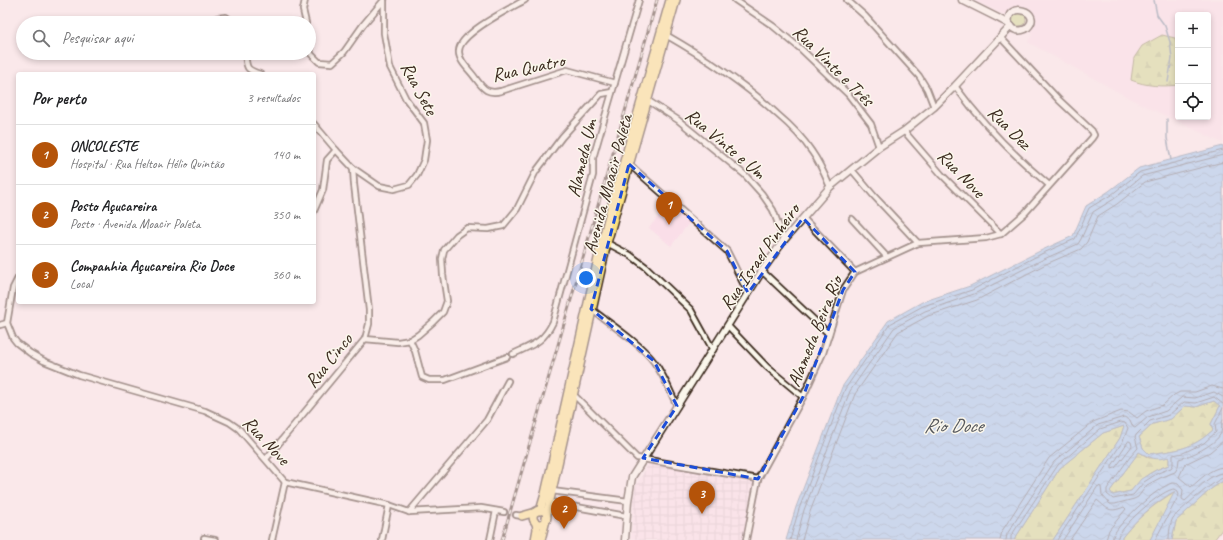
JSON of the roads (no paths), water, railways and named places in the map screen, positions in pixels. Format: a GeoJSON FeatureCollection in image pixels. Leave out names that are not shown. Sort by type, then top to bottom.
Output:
{"type":"FeatureCollection","features":[{"type":"Feature","properties":{"kind":"main road","name":"Avenida Moacir Paleta"},"geometry":{"type":"LineString","coordinates":[[538,512],[545,494],[601,246],[670,0]]}},
{"type":"Feature","properties":{"kind":"main road","name":"Avenida Moacir Paleta"},"geometry":{"type":"LineString","coordinates":[[541,540],[607,243],[676,0]]}},
{"type":"Feature","properties":{"kind":"main road"},"geometry":{"type":"LineString","coordinates":[[535,540],[537,529],[533,516],[538,512]]}},
{"type":"Feature","properties":{"kind":"main road"},"geometry":{"type":"LineString","coordinates":[[538,512],[545,514],[546,519],[543,523],[536,523],[519,515],[538,512]]}},
{"type":"Feature","properties":{"kind":"street"},"geometry":{"type":"LineString","coordinates":[[304,16],[303,10],[305,0]]}},
{"type":"Feature","properties":{"kind":"street"},"geometry":{"type":"LineString","coordinates":[[316,59],[319,62],[332,63],[344,52],[363,25],[384,0]]}},
{"type":"Feature","properties":{"kind":"street","name":"Rua Sete"},"geometry":{"type":"LineString","coordinates":[[316,126],[353,168],[379,186],[394,189],[409,185],[417,175],[424,160],[427,140],[424,123],[406,99],[390,67],[384,33],[384,0]]}},
{"type":"Feature","properties":{"kind":"street","name":"Rua Quatro"},"geometry":{"type":"LineString","coordinates":[[525,0],[477,28],[460,46],[458,52],[462,62],[486,91],[492,93],[501,91],[567,70],[615,83]]}},
{"type":"Feature","properties":{"kind":"street","name":"Alameda Um"},"geometry":{"type":"LineString","coordinates":[[513,354],[542,339],[548,333],[553,322],[593,175],[593,158],[604,125],[639,0]]}},
{"type":"Feature","properties":{"kind":"street","name":"Rua Vinte e Três"},"geometry":{"type":"LineString","coordinates":[[735,0],[773,26],[802,50],[836,82],[862,110],[871,124],[879,148]]}},
{"type":"Feature","properties":{"kind":"street"},"geometry":{"type":"LineString","coordinates":[[846,0],[865,16],[914,70],[927,89],[934,107]]}},
{"type":"Feature","properties":{"kind":"street"},"geometry":{"type":"LineString","coordinates":[[962,0],[1000,20],[1010,25],[1016,30],[1024,30],[1030,25],[1031,19],[1028,12],[1022,8],[1013,10],[1006,18],[1000,20]]}},
{"type":"Feature","properties":{"kind":"street"},"geometry":{"type":"LineString","coordinates":[[1010,14],[1008,19],[1010,25]]}},
{"type":"Feature","properties":{"kind":"street","name":"Rua Israel Pinheiro"},"geometry":{"type":"LineString","coordinates":[[625,540],[626,516],[632,477],[762,271],[784,240],[830,187],[934,107],[1001,38],[1010,25]]}},
{"type":"Feature","properties":{"kind":"street"},"geometry":{"type":"LineString","coordinates":[[666,35],[691,49],[726,72],[762,100],[790,126],[812,151],[823,169],[830,187]]}},
{"type":"Feature","properties":{"kind":"street","name":"Alameda Beira Rio"},"geometry":{"type":"LineString","coordinates":[[746,540],[758,479],[803,397],[823,353],[843,290],[855,272],[918,242],[986,238],[1002,234],[1020,218],[1094,135],[1092,131],[1059,100],[1001,38]]}},
{"type":"Feature","properties":{"kind":"street"},"geometry":{"type":"LineString","coordinates":[[246,60],[248,72]]}},
{"type":"Feature","properties":{"kind":"street","name":"Rua Dez"},"geometry":{"type":"LineString","coordinates":[[955,86],[993,133],[1049,185]]}},
{"type":"Feature","properties":{"kind":"street"},"geometry":{"type":"LineString","coordinates":[[365,339],[398,342],[410,340],[418,335],[443,312],[447,301],[442,259],[444,250],[450,242],[467,228],[488,229],[503,226],[517,209],[536,171],[562,137],[601,94],[612,92]]}},
{"type":"Feature","properties":{"kind":"street","name":"Rua Vinte e Um"},"geometry":{"type":"LineString","coordinates":[[647,100],[678,120],[745,175],[762,194],[773,210],[784,240]]}},
{"type":"Feature","properties":{"kind":"street","name":"Rua Nove"},"geometry":{"type":"LineString","coordinates":[[904,131],[942,175],[1002,234]]}},
{"type":"Feature","properties":{"kind":"street"},"geometry":{"type":"LineString","coordinates":[[316,206],[323,190],[327,160],[336,150]]}},
{"type":"Feature","properties":{"kind":"street"},"geometry":{"type":"LineString","coordinates":[[629,164],[727,251],[748,293]]}},
{"type":"Feature","properties":{"kind":"street","name":"Rua Cinco"},"geometry":{"type":"LineString","coordinates":[[266,459],[365,339],[369,324],[369,310],[353,168]]}},
{"type":"Feature","properties":{"kind":"street"},"geometry":{"type":"LineString","coordinates":[[852,170],[874,196],[918,242]]}},
{"type":"Feature","properties":{"kind":"street"},"geometry":{"type":"LineString","coordinates":[[803,218],[855,272]]}},
{"type":"Feature","properties":{"kind":"street"},"geometry":{"type":"LineString","coordinates":[[852,219],[887,257]]}},
{"type":"Feature","properties":{"kind":"street"},"geometry":{"type":"LineString","coordinates":[[607,243],[630,255],[646,267],[691,310],[713,350]]}},
{"type":"Feature","properties":{"kind":"street"},"geometry":{"type":"LineString","coordinates":[[762,271],[828,334]]}},
{"type":"Feature","properties":{"kind":"street"},"geometry":{"type":"LineString","coordinates":[[0,325],[7,323],[13,288],[16,282]]}},
{"type":"Feature","properties":{"kind":"street"},"geometry":{"type":"LineString","coordinates":[[592,310],[633,342],[654,361],[677,406]]}},
{"type":"Feature","properties":{"kind":"street","name":"Rua Nove"},"geometry":{"type":"LineString","coordinates":[[7,323],[13,338],[17,343],[44,361],[78,375],[205,411],[224,420],[239,429],[286,482],[390,505],[409,512]]}},
{"type":"Feature","properties":{"kind":"street"},"geometry":{"type":"LineString","coordinates":[[728,326],[767,367],[803,397]]}},
{"type":"Feature","properties":{"kind":"street"},"geometry":{"type":"LineString","coordinates":[[410,340],[415,351],[422,377],[429,380],[446,380],[507,357]]}},
{"type":"Feature","properties":{"kind":"street"},"geometry":{"type":"LineString","coordinates":[[409,512],[487,420],[508,381]]}},
{"type":"Feature","properties":{"kind":"street"},"geometry":{"type":"LineString","coordinates":[[573,394],[637,458],[758,479]]}},
{"type":"Feature","properties":{"kind":"street"},"geometry":{"type":"LineString","coordinates":[[272,540],[286,482]]}},
{"type":"Feature","properties":{"kind":"street"},"geometry":{"type":"LineString","coordinates":[[552,491],[628,501]]}},
{"type":"Feature","properties":{"kind":"street"},"geometry":{"type":"LineString","coordinates":[[549,502],[626,516]]}},
{"type":"Feature","properties":{"kind":"street"},"geometry":{"type":"LineString","coordinates":[[382,540],[390,505]]}},
{"type":"Feature","properties":{"kind":"street"},"geometry":{"type":"LineString","coordinates":[[409,512],[481,508],[504,512]]}},
{"type":"Feature","properties":{"kind":"street"},"geometry":{"type":"LineString","coordinates":[[490,540],[496,511]]}},
{"type":"Feature","properties":{"kind":"street"},"geometry":{"type":"LineString","coordinates":[[205,539],[215,540]]}},
{"type":"Feature","properties":{"kind":"water","name":"Rio Doce"},"geometry":{"type":"Polygon","coordinates":[[[1223,146],[1223,481],[1211,489],[1176,521],[1172,540],[1150,540],[1175,491],[1145,513],[1120,540],[1053,540],[1120,438],[1124,426],[1103,433],[1060,468],[1014,540],[786,540],[796,507],[842,387],[888,321],[922,302],[970,286],[1073,236],[1086,206],[1109,191],[1139,168],[1223,146]],[[1214,401],[1196,407],[1185,406],[1171,419],[1153,424],[1139,437],[1143,448],[1149,454],[1176,450],[1198,442],[1213,430],[1211,424],[1220,406],[1214,401]],[[1139,452],[1110,491],[1113,495],[1131,491],[1141,479],[1156,470],[1169,465],[1169,457],[1160,459],[1153,458],[1139,452]]]}},
{"type":"Feature","properties":{"kind":"waterway"},"geometry":{"type":"LineString","coordinates":[[1154,0],[1157,15],[1165,26],[1170,42],[1172,58],[1168,82]]}},
{"type":"Feature","properties":{"kind":"waterway"},"geometry":{"type":"LineString","coordinates":[[1167,119],[1167,138],[1171,160]]}},
{"type":"Feature","properties":{"kind":"tunnel"},"geometry":{"type":"LineString","coordinates":[[504,512],[516,515]]}},
{"type":"Feature","properties":{"kind":"railway"},"geometry":{"type":"LineString","coordinates":[[502,540],[657,0]]}},
{"type":"Feature","properties":{"kind":"place","name":"ONCOLESTE"},"geometry":{"type":"Point","coordinates":[669,225]}},
{"type":"Feature","properties":{"kind":"place","name":"Companhia Açucareira Rio Doce"},"geometry":{"type":"Point","coordinates":[702,514]}},
{"type":"Feature","properties":{"kind":"place","name":"Posto Açucareira"},"geometry":{"type":"Point","coordinates":[564,529]}}]}
